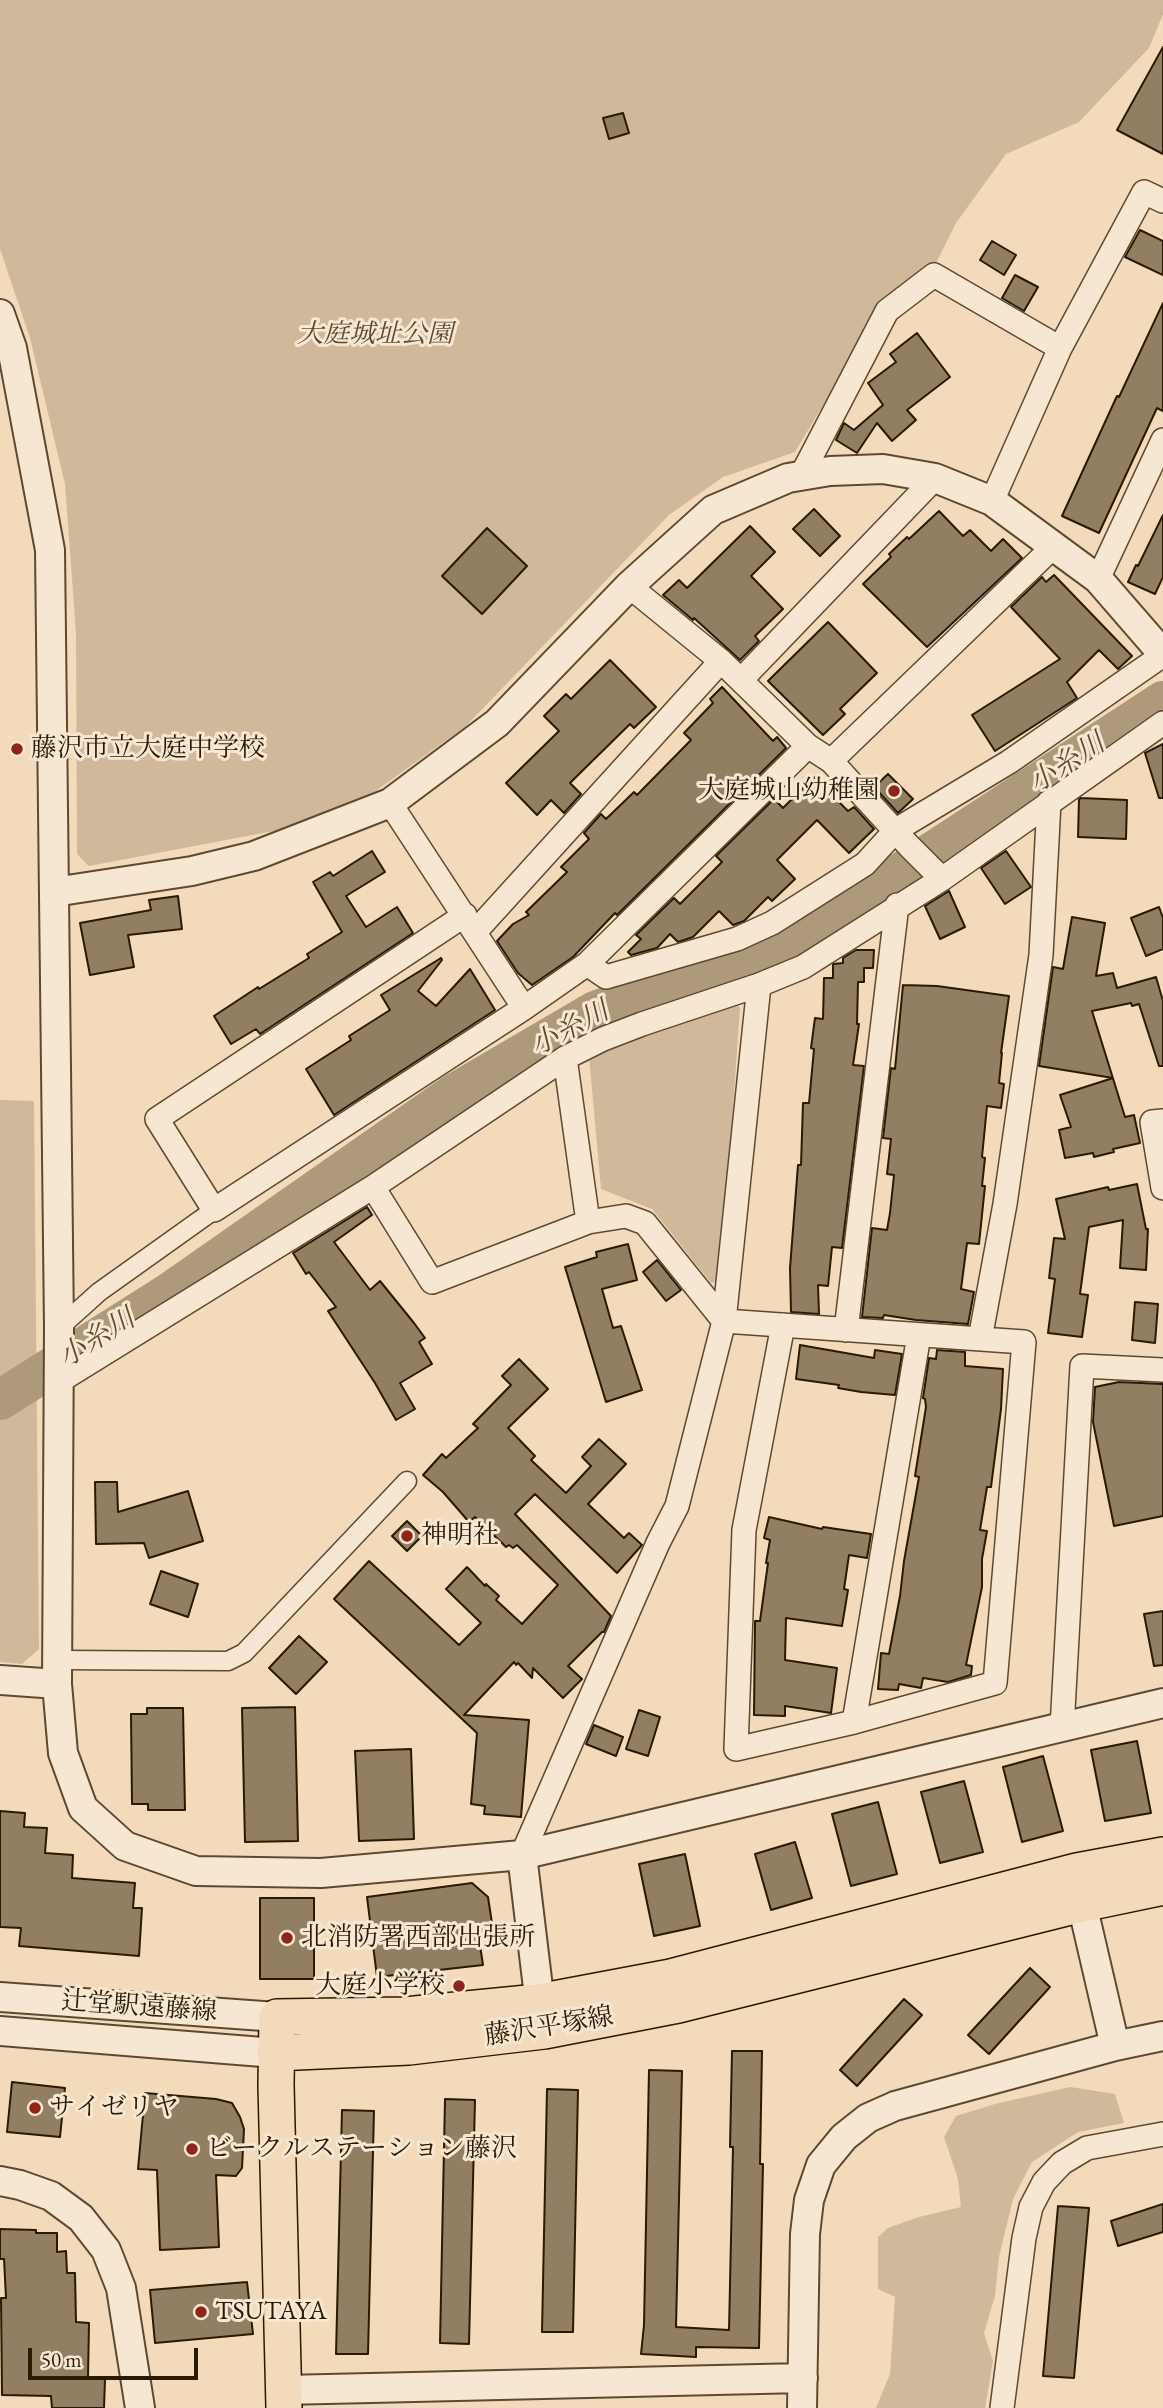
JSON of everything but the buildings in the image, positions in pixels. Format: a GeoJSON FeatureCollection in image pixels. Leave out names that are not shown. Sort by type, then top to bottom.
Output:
{"type":"FeatureCollection","features":[{"type":"Feature","properties":{"kind":"main road","name":"藤沢平塚線"},"geometry":{"type":"LineString","coordinates":[[275,2053],[409,2048],[541,2016],[671,1977],[1077,1871],[1163,1855]]}},
{"type":"Feature","properties":{"kind":"main road","name":"藤沢平塚線"},"geometry":{"type":"LineString","coordinates":[[277,2017],[541,2016],[678,2005],[1082,1904],[1163,1887]]}},
{"type":"Feature","properties":{"kind":"main road"},"geometry":{"type":"LineString","coordinates":[[277,2017],[275,2053],[284,2399]]}},
{"type":"Feature","properties":{"kind":"street"},"geometry":{"type":"LineString","coordinates":[[992,501],[1060,348],[1144,192],[1163,201]]}},
{"type":"Feature","properties":{"kind":"street"},"geometry":{"type":"LineString","coordinates":[[801,476],[887,311],[934,275],[1060,348]]}},
{"type":"Feature","properties":{"kind":"street"},"geometry":{"type":"LineString","coordinates":[[0,314],[50,550],[59,1328],[58,1672],[63,1753],[83,1808],[124,1846],[195,1871],[321,1873],[522,1855],[1163,1703]]}},
{"type":"Feature","properties":{"kind":"street"},"geometry":{"type":"LineString","coordinates":[[1098,579],[1163,440]]}},
{"type":"Feature","properties":{"kind":"street"},"geometry":{"type":"LineString","coordinates":[[54,892],[192,871],[254,856],[390,803],[497,723],[629,586],[713,510],[788,478],[830,471],[883,468],[935,478],[992,501],[1098,579],[1163,654],[865,864],[772,923],[737,939],[606,977],[587,964]]}},
{"type":"Feature","properties":{"kind":"street"},"geometry":{"type":"LineString","coordinates":[[741,680],[935,478]]}},
{"type":"Feature","properties":{"kind":"street"},"geometry":{"type":"LineString","coordinates":[[831,761],[1054,546]]}},
{"type":"Feature","properties":{"kind":"street"},"geometry":{"type":"LineString","coordinates":[[629,586],[722,662],[808,746],[831,761],[937,874]]}},
{"type":"Feature","properties":{"kind":"street"},"geometry":{"type":"LineString","coordinates":[[214,1210],[157,1119],[470,924],[722,662]]}},
{"type":"Feature","properties":{"kind":"street"},"geometry":{"type":"LineString","coordinates":[[58,1382],[373,1187],[565,1058],[642,1024],[759,985],[803,967],[1163,723]]}},
{"type":"Feature","properties":{"kind":"street"},"geometry":{"type":"LineString","coordinates":[[59,1328],[99,1293],[214,1210],[524,1009],[587,964],[808,746]]}},
{"type":"Feature","properties":{"kind":"street"},"geometry":{"type":"LineString","coordinates":[[979,1339],[1005,1204],[1041,955],[1049,802]]}},
{"type":"Feature","properties":{"kind":"street"},"geometry":{"type":"LineString","coordinates":[[390,803],[524,1009]]}},
{"type":"Feature","properties":{"kind":"street"},"geometry":{"type":"LineString","coordinates":[[846,1330],[897,905]]}},
{"type":"Feature","properties":{"kind":"street"},"geometry":{"type":"LineString","coordinates":[[541,2016],[522,1855],[657,1543],[677,1506],[724,1321],[759,985]]}},
{"type":"Feature","properties":{"kind":"street"},"geometry":{"type":"LineString","coordinates":[[565,1058],[588,1222]]}},
{"type":"Feature","properties":{"kind":"street"},"geometry":{"type":"LineString","coordinates":[[1163,1121],[1152,1122],[1163,1188]]}},
{"type":"Feature","properties":{"kind":"street"},"geometry":{"type":"LineString","coordinates":[[373,1187],[432,1282],[588,1222],[626,1216],[645,1223],[724,1321],[783,1325],[846,1330],[1024,1342],[995,1683],[854,1722],[736,1749],[744,1530],[783,1325]]}},
{"type":"Feature","properties":{"kind":"street"},"geometry":{"type":"LineString","coordinates":[[854,1722],[919,1335]]}},
{"type":"Feature","properties":{"kind":"street"},"geometry":{"type":"LineString","coordinates":[[1062,1728],[1082,1366],[1163,1370]]}},
{"type":"Feature","properties":{"kind":"street"},"geometry":{"type":"LineString","coordinates":[[0,1680],[58,1672],[228,1661],[244,1653],[407,1481]]}},
{"type":"Feature","properties":{"kind":"street"},"geometry":{"type":"LineString","coordinates":[[925,1911],[963,1916],[1048,1893],[1082,1904],[1115,2046]]}},
{"type":"Feature","properties":{"kind":"street","name":"辻堂駅遠藤線"},"geometry":{"type":"LineString","coordinates":[[0,1997],[277,2017]]}},
{"type":"Feature","properties":{"kind":"street","name":"辻堂駅遠藤線"},"geometry":{"type":"LineString","coordinates":[[0,2031],[275,2053]]}},
{"type":"Feature","properties":{"kind":"street"},"geometry":{"type":"LineString","coordinates":[[802,2408],[805,2234],[809,2200],[821,2165],[844,2137],[868,2118],[895,2106],[1115,2046],[1163,2036]]}},
{"type":"Feature","properties":{"kind":"street"},"geometry":{"type":"LineString","coordinates":[[1002,2408],[1024,2238],[1031,2207],[1044,2182],[1062,2163],[1087,2148],[1163,2134]]}},
{"type":"Feature","properties":{"kind":"street"},"geometry":{"type":"LineString","coordinates":[[0,2181],[51,2196],[81,2218],[106,2250],[121,2288],[140,2408]]}},
{"type":"Feature","properties":{"kind":"street"},"geometry":{"type":"LineString","coordinates":[[284,2399],[803,2378]]}},
{"type":"Feature","properties":{"kind":"green space","name":"大庭城址公園"},"geometry":{"type":"Polygon","coordinates":[[[0,0],[1163,0],[1163,14],[1149,48],[1079,122],[1006,154],[956,223],[933,269],[882,306],[795,452],[723,477],[669,515],[465,727],[374,792],[279,830],[89,866],[77,854],[76,633],[65,484],[30,338],[0,249],[0,0]]]}},
{"type":"Feature","properties":{"kind":"green space"},"geometry":{"type":"Polygon","coordinates":[[[733,999],[740,1008],[721,1280],[711,1283],[652,1209],[601,1189],[589,1056],[733,999]]]}},
{"type":"Feature","properties":{"kind":"green space"},"geometry":{"type":"Polygon","coordinates":[[[0,1100],[34,1101],[39,1649],[22,1664],[0,1662],[0,1100]]]}},
{"type":"Feature","properties":{"kind":"green space"},"geometry":{"type":"Polygon","coordinates":[[[1070,2087],[1115,2094],[1124,2123],[1078,2132],[1032,2162],[1013,2199],[999,2257],[995,2296],[984,2333],[993,2361],[985,2408],[876,2408],[890,2374],[895,2297],[878,2289],[878,2237],[888,2228],[961,2207],[958,2179],[944,2137],[956,2116],[1070,2087]]]}},
{"type":"Feature","properties":{"kind":"waterway","name":"小糸川"},"geometry":{"type":"LineString","coordinates":[[0,1400],[169,1293],[455,1093],[595,1011],[665,985],[731,967],[776,950],[805,935],[1163,701]]}},
{"type":"Feature","properties":{"kind":"place","name":"藤沢市立大庭中学校"},"geometry":{"type":"Point","coordinates":[17,749]}},
{"type":"Feature","properties":{"kind":"place","name":"大庭城山幼稚園"},"geometry":{"type":"Point","coordinates":[894,791]}},
{"type":"Feature","properties":{"kind":"place","name":"神明社"},"geometry":{"type":"Point","coordinates":[407,1536]}},
{"type":"Feature","properties":{"kind":"place","name":"北消防署西部出張所"},"geometry":{"type":"Point","coordinates":[287,1938]}},
{"type":"Feature","properties":{"kind":"place","name":"大庭小学校"},"geometry":{"type":"Point","coordinates":[459,1986]}},
{"type":"Feature","properties":{"kind":"place","name":"サイゼリヤ"},"geometry":{"type":"Point","coordinates":[35,2108]}},
{"type":"Feature","properties":{"kind":"place","name":"ビークルステーション藤沢"},"geometry":{"type":"Point","coordinates":[192,2149]}},
{"type":"Feature","properties":{"kind":"place","name":"TSUTAYA"},"geometry":{"type":"Point","coordinates":[201,2312]}}]}
